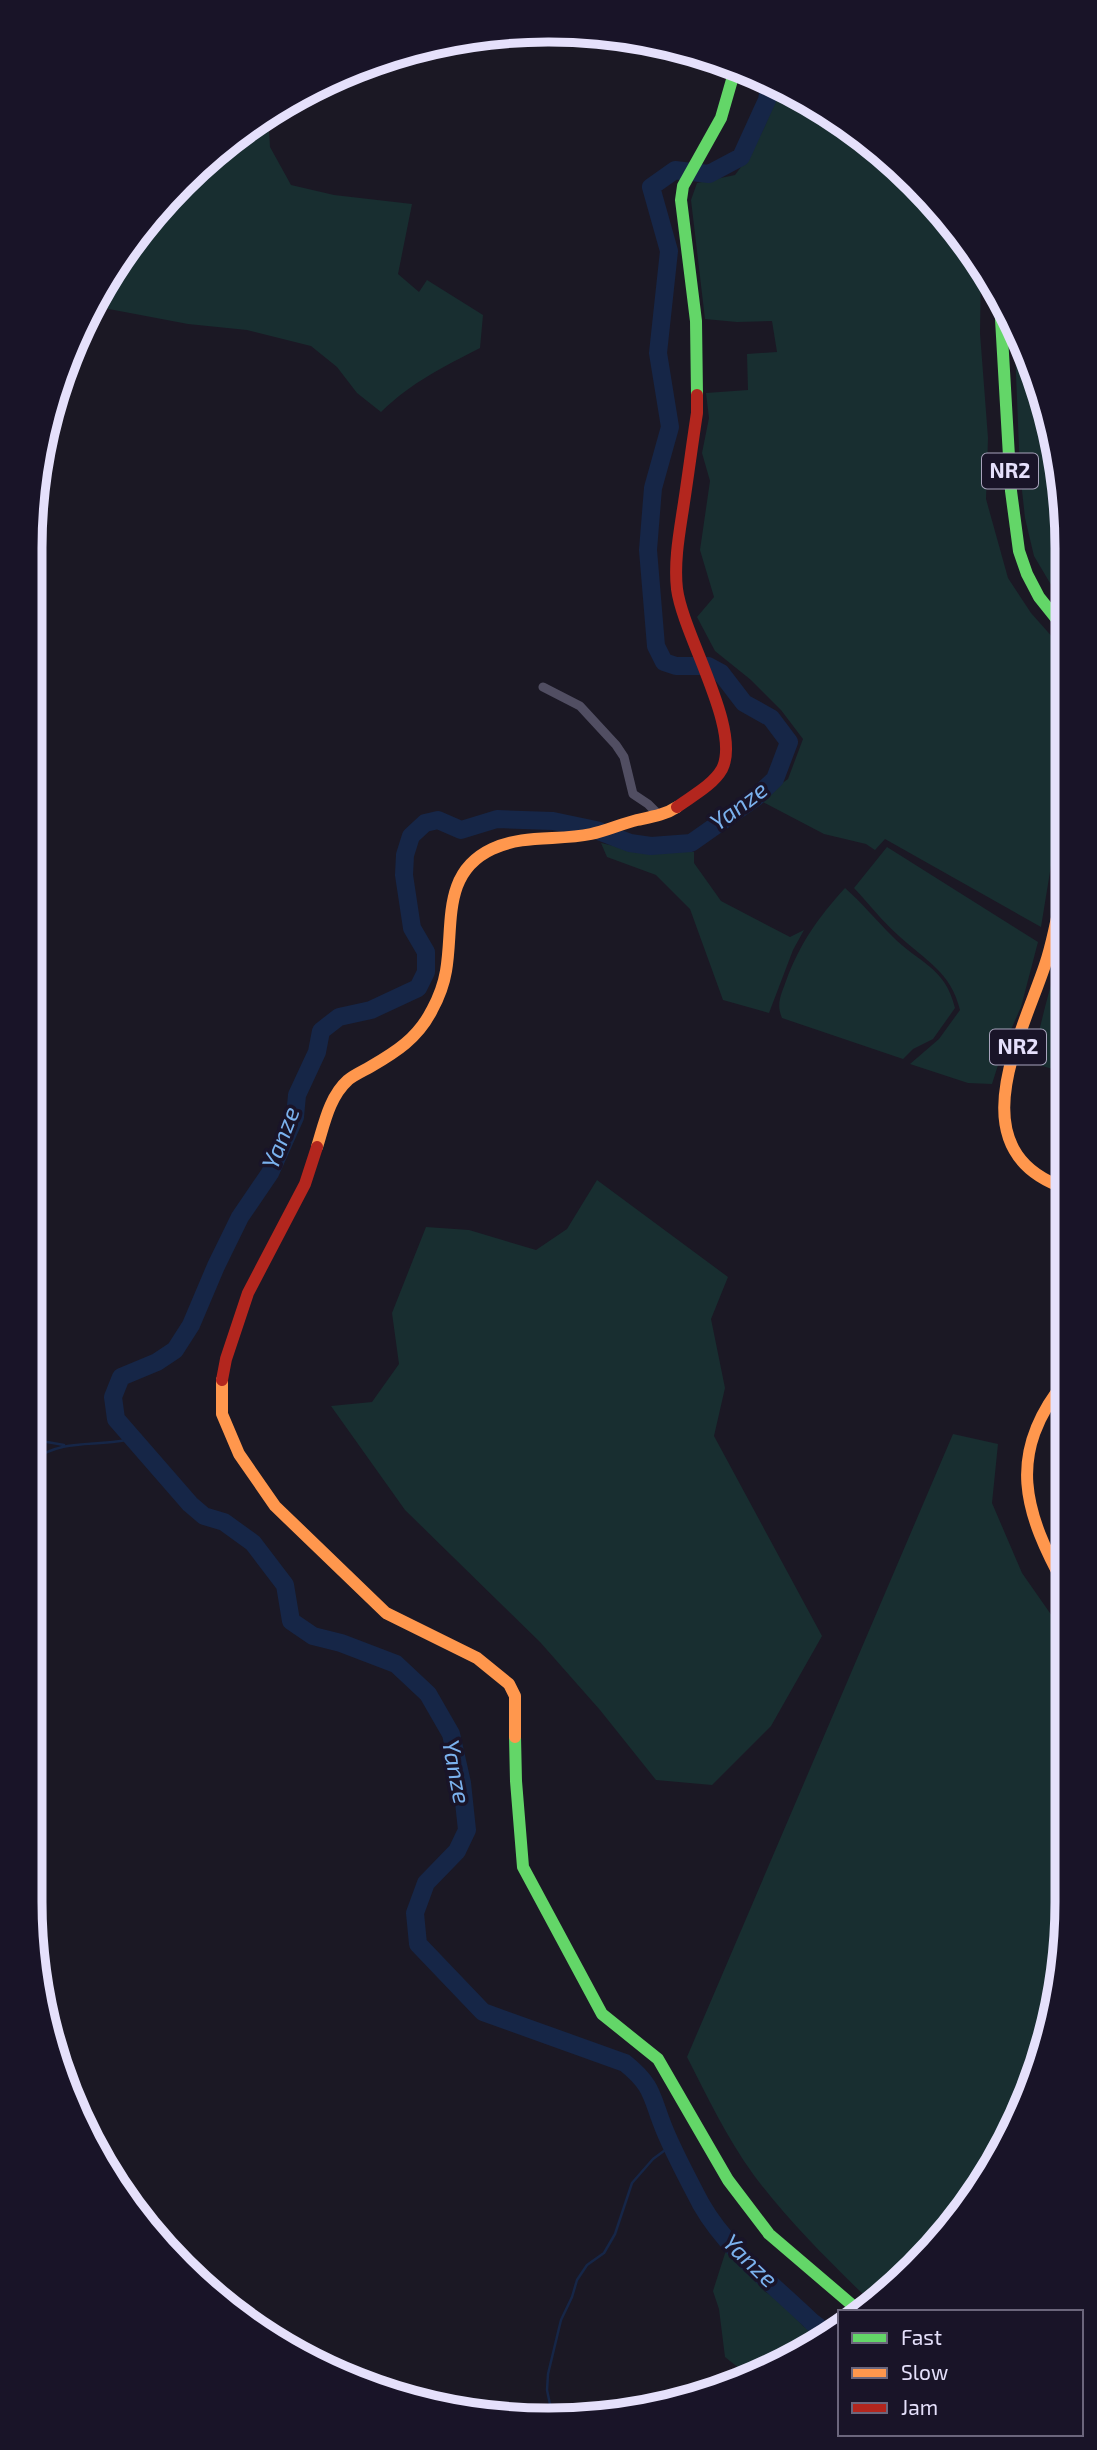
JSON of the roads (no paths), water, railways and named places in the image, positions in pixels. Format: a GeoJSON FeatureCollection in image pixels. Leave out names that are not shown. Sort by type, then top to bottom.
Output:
{"type":"FeatureCollection","features":[{"type":"Feature","properties":{"kind":"main road"},"geometry":{"type":"LineString","coordinates":[[733,77],[721,118],[683,186],[681,200],[696,321],[696,413],[677,551],[677,588],[679,603],[724,729],[726,738],[723,767],[715,778],[669,812],[591,834],[531,838],[503,845],[481,855],[462,873],[453,894],[446,974],[432,1010],[418,1033],[398,1051],[349,1079],[330,1107],[305,1184],[248,1293],[226,1359],[221,1385],[222,1414],[239,1454],[275,1506],[386,1613],[477,1658],[509,1684],[515,1696],[516,1781],[523,1867],[602,2014],[658,2059],[728,2180],[769,2234],[853,2306]]}},
{"type":"Feature","properties":{"kind":"main road","name":"NR2"},"geometry":{"type":"LineString","coordinates":[[1001,321],[1012,491],[1019,551],[1039,597],[1055,616]]}},
{"type":"Feature","properties":{"kind":"main road","name":"NR2"},"geometry":{"type":"LineString","coordinates":[[1055,923],[1047,960],[1009,1072],[1003,1106],[1003,1122],[1008,1137],[1024,1163],[1033,1174],[1055,1185]]}},
{"type":"Feature","properties":{"kind":"main road"},"geometry":{"type":"LineString","coordinates":[[1055,1392],[1033,1438],[1028,1461],[1027,1491],[1033,1522],[1055,1568]]}},
{"type":"Feature","properties":{"kind":"street"},"geometry":{"type":"LineString","coordinates":[[543,687],[580,706],[597,724],[624,757],[634,794],[659,815]]}},
{"type":"Feature","properties":{"kind":"waterway","name":"Yanze"},"geometry":{"type":"LineString","coordinates":[[768,92],[741,157],[709,174],[675,170],[651,187],[669,251],[658,353],[670,427],[653,488],[648,550],[656,646],[664,662],[676,666],[708,666],[721,673],[744,703],[771,718],[789,742],[775,779],[755,798],[691,843],[651,846],[630,843],[596,830],[553,821],[497,819],[461,830],[438,820],[425,823],[411,836],[405,855],[404,875],[412,928],[426,952],[426,972],[418,988],[371,1010],[339,1017],[321,1031],[317,1052],[297,1095],[295,1117],[270,1173],[240,1217],[191,1325],[175,1350],[157,1362],[121,1377],[113,1397],[116,1419],[190,1504],[204,1516],[224,1522],[253,1543],[285,1585],[291,1621],[313,1636],[341,1643],[396,1664],[428,1694],[451,1734],[462,1783],[467,1830],[457,1851],[426,1883],[415,1913],[418,1944],[483,2012],[625,2063],[635,2071],[647,2086],[673,2149],[712,2221],[752,2266],[821,2329]]}},
{"type":"Feature","properties":{"kind":"waterway"},"geometry":{"type":"LineString","coordinates":[[42,1455],[78,1444],[127,1440],[130,1435]]}},
{"type":"Feature","properties":{"kind":"waterway"},"geometry":{"type":"LineString","coordinates":[[42,1441],[64,1445]]}},
{"type":"Feature","properties":{"kind":"waterway"},"geometry":{"type":"LineString","coordinates":[[551,2408],[547,2390],[548,2374],[561,2320],[577,2280],[587,2265],[604,2253],[615,2234],[632,2183],[653,2159],[672,2145]]}}]}
